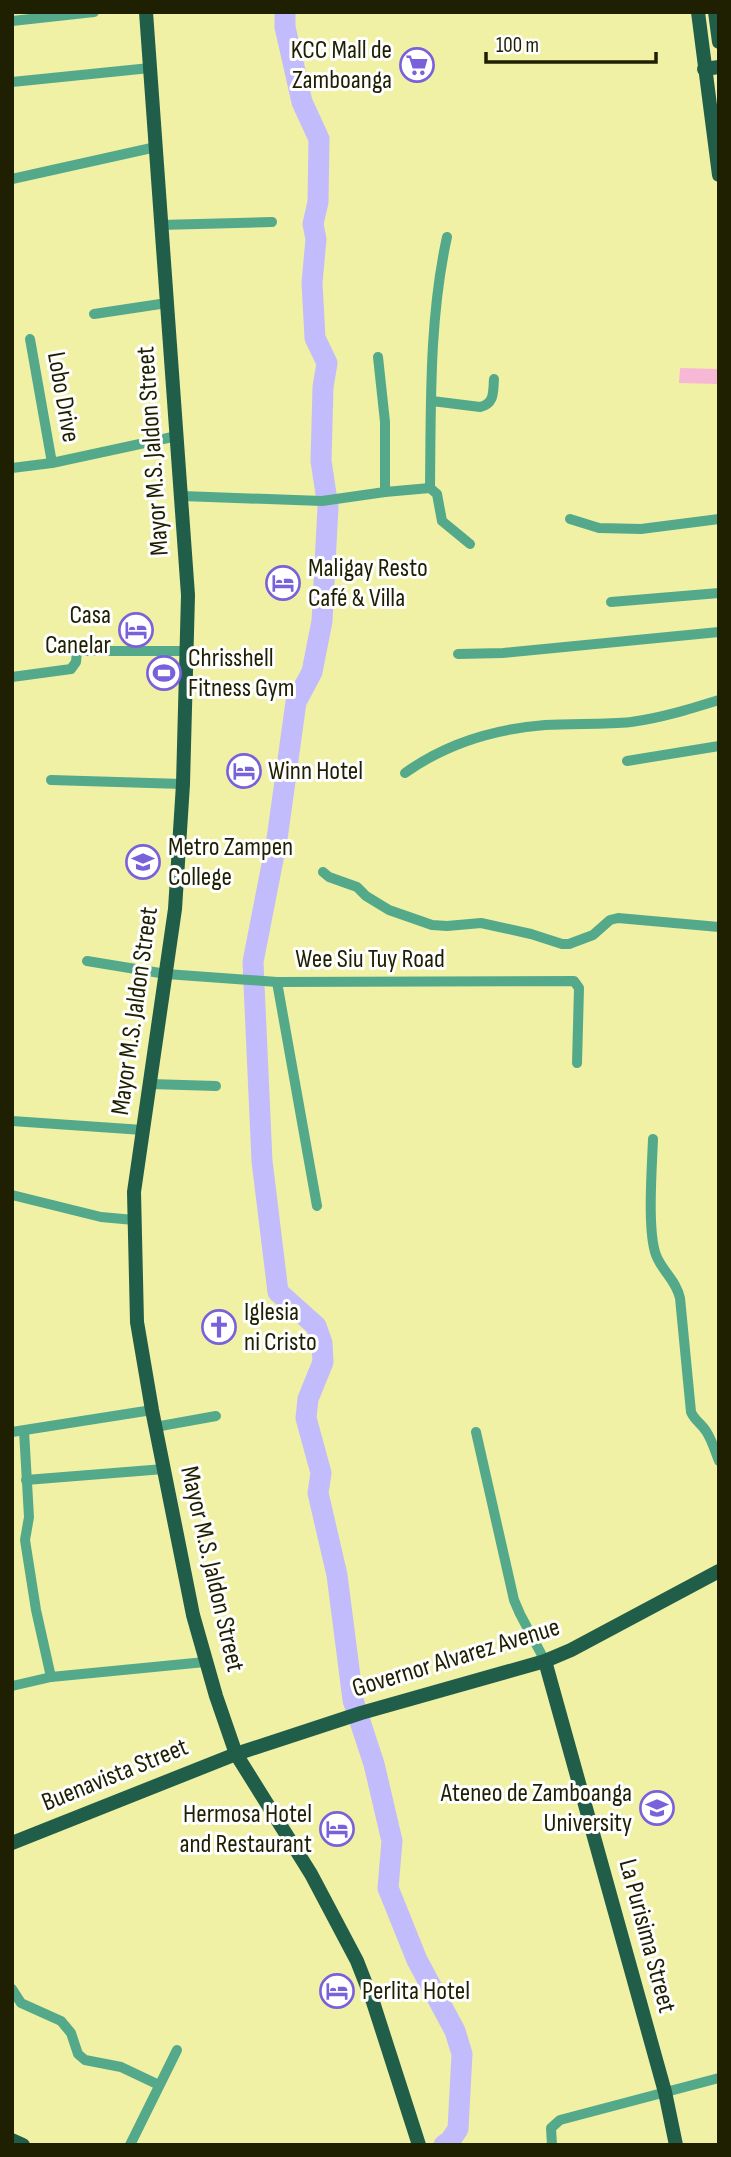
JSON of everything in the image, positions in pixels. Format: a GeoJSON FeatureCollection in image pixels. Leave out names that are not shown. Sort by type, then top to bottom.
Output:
{"type":"FeatureCollection","features":[{"type":"Feature","properties":{"kind":"main road","name":"Mayor M.S. Jaldon Street"},"geometry":{"type":"LineString","coordinates":[[146,12],[188,595],[183,784],[175,909],[134,1192],[137,1322],[192,1615],[236,1754],[311,1874],[357,1961],[419,2145]]}},
{"type":"Feature","properties":{"kind":"main road"},"geometry":{"type":"LineString","coordinates":[[698,12],[711,68],[719,175]]}},
{"type":"Feature","properties":{"kind":"main road"},"geometry":{"type":"LineString","coordinates":[[715,12],[719,41]]}},
{"type":"Feature","properties":{"kind":"main road","name":"Governor Alvarez Avenue"},"geometry":{"type":"LineString","coordinates":[[236,1754],[356,1715],[545,1661],[719,1572]]}},
{"type":"Feature","properties":{"kind":"main road","name":"La Purisima Street"},"geometry":{"type":"LineString","coordinates":[[545,1661],[665,2092],[676,2145]]}},
{"type":"Feature","properties":{"kind":"main road","name":"Buenavista Street"},"geometry":{"type":"LineString","coordinates":[[12,1843],[236,1754]]}},
{"type":"Feature","properties":{"kind":"main road"},"geometry":{"type":"LineString","coordinates":[[12,2140],[23,2145]]}},
{"type":"Feature","properties":{"kind":"street"},"geometry":{"type":"LineString","coordinates":[[12,21],[93,12]]}},
{"type":"Feature","properties":{"kind":"street"},"geometry":{"type":"LineString","coordinates":[[12,82],[150,68]]}},
{"type":"Feature","properties":{"kind":"street"},"geometry":{"type":"LineString","coordinates":[[12,178],[156,147]]}},
{"type":"Feature","properties":{"kind":"street"},"geometry":{"type":"LineString","coordinates":[[160,225],[272,222]]}},
{"type":"Feature","properties":{"kind":"street"},"geometry":{"type":"LineString","coordinates":[[430,488],[437,291],[447,237]]}},
{"type":"Feature","properties":{"kind":"street"},"geometry":{"type":"LineString","coordinates":[[94,314],[167,303]]}},
{"type":"Feature","properties":{"kind":"street","name":"Lobo Drive"},"geometry":{"type":"LineString","coordinates":[[30,339],[51,463]]}},
{"type":"Feature","properties":{"kind":"street"},"geometry":{"type":"LineString","coordinates":[[378,357],[385,422],[385,492]]}},
{"type":"Feature","properties":{"kind":"street"},"geometry":{"type":"LineString","coordinates":[[432,401],[487,406],[493,394],[494,379]]}},
{"type":"Feature","properties":{"kind":"street"},"geometry":{"type":"LineString","coordinates":[[12,468],[51,463],[177,436]]}},
{"type":"Feature","properties":{"kind":"street"},"geometry":{"type":"LineString","coordinates":[[182,496],[327,501],[430,488],[437,494],[442,521],[470,544]]}},
{"type":"Feature","properties":{"kind":"street"},"geometry":{"type":"LineString","coordinates":[[570,519],[599,528],[640,529],[719,519]]}},
{"type":"Feature","properties":{"kind":"street"},"geometry":{"type":"LineString","coordinates":[[611,602],[719,593]]}},
{"type":"Feature","properties":{"kind":"street"},"geometry":{"type":"LineString","coordinates":[[458,654],[719,632]]}},
{"type":"Feature","properties":{"kind":"street"},"geometry":{"type":"LineString","coordinates":[[12,677],[71,669],[76,662],[77,650],[187,651]]}},
{"type":"Feature","properties":{"kind":"street"},"geometry":{"type":"LineString","coordinates":[[405,773],[441,751],[484,735],[546,725],[611,724],[648,720],[719,700]]}},
{"type":"Feature","properties":{"kind":"street"},"geometry":{"type":"LineString","coordinates":[[626,761],[719,746]]}},
{"type":"Feature","properties":{"kind":"street"},"geometry":{"type":"LineString","coordinates":[[51,780],[183,784]]}},
{"type":"Feature","properties":{"kind":"street"},"geometry":{"type":"LineString","coordinates":[[323,872],[329,877],[357,887],[389,910],[412,920],[447,926],[481,923],[562,944],[580,941],[593,935],[610,920],[618,918],[719,927]]}},
{"type":"Feature","properties":{"kind":"street","name":"Wee Siu Tuy Road"},"geometry":{"type":"LineString","coordinates":[[88,961],[166,974],[277,982],[574,981],[579,988],[577,1063]]}},
{"type":"Feature","properties":{"kind":"street"},"geometry":{"type":"LineString","coordinates":[[277,982],[317,1206]]}},
{"type":"Feature","properties":{"kind":"street"},"geometry":{"type":"LineString","coordinates":[[150,1084],[216,1086]]}},
{"type":"Feature","properties":{"kind":"street"},"geometry":{"type":"LineString","coordinates":[[12,1121],[143,1130]]}},
{"type":"Feature","properties":{"kind":"street"},"geometry":{"type":"LineString","coordinates":[[653,1139],[653,1246],[657,1257],[677,1287],[680,1298],[691,1412],[696,1422],[709,1435],[719,1461]]}},
{"type":"Feature","properties":{"kind":"street"},"geometry":{"type":"LineString","coordinates":[[12,1195],[101,1217],[134,1220]]}},
{"type":"Feature","properties":{"kind":"street"},"geometry":{"type":"LineString","coordinates":[[51,1677],[24,1540],[29,1517],[18,1432],[152,1410]]}},
{"type":"Feature","properties":{"kind":"street"},"geometry":{"type":"LineString","coordinates":[[155,1427],[216,1416]]}},
{"type":"Feature","properties":{"kind":"street"},"geometry":{"type":"LineString","coordinates":[[476,1432],[514,1600],[545,1661]]}},
{"type":"Feature","properties":{"kind":"street"},"geometry":{"type":"LineString","coordinates":[[26,1480],[164,1469]]}},
{"type":"Feature","properties":{"kind":"street"},"geometry":{"type":"LineString","coordinates":[[12,1686],[51,1677],[205,1662]]}},
{"type":"Feature","properties":{"kind":"street"},"geometry":{"type":"LineString","coordinates":[[12,1989],[21,2003],[61,2021],[71,2033],[78,2054],[85,2060],[121,2067],[159,2085]]}},
{"type":"Feature","properties":{"kind":"street"},"geometry":{"type":"LineString","coordinates":[[130,2145],[177,2050]]}},
{"type":"Feature","properties":{"kind":"street"},"geometry":{"type":"LineString","coordinates":[[552,2145],[551,2128],[560,2120],[719,2078]]}},
{"type":"Feature","properties":{"kind":"shaded area"},"geometry":{"type":"Polygon","coordinates":[[[680,368],[719,369],[719,384],[679,383],[680,368]]]}},
{"type":"Feature","properties":{"kind":"waterway"},"geometry":{"type":"LineString","coordinates":[[285,12],[285,27],[302,102],[319,139],[312,283],[315,338],[327,363],[323,387],[321,461],[328,507],[322,621],[312,672],[296,702],[277,839],[253,962],[262,1161],[278,1292],[316,1326],[322,1343],[323,1362],[308,1399],[306,1418],[321,1473],[318,1493],[337,1575],[353,1700],[374,1764],[392,1841],[388,1888],[417,1960],[455,2031],[462,2054],[458,2129],[444,2145]]}},
{"type":"Feature","properties":{"kind":"place","name":"KCC Mall de Zamboanga"},"geometry":{"type":"Point","coordinates":[417,65]}},
{"type":"Feature","properties":{"kind":"place","name":"Maligay Resto Café & Villa"},"geometry":{"type":"Point","coordinates":[283,583]}},
{"type":"Feature","properties":{"kind":"place","name":"Casa Canelar"},"geometry":{"type":"Point","coordinates":[136,630]}},
{"type":"Feature","properties":{"kind":"place","name":"Chrisshell Fitness Gym"},"geometry":{"type":"Point","coordinates":[164,673]}},
{"type":"Feature","properties":{"kind":"place","name":"Winn Hotel"},"geometry":{"type":"Point","coordinates":[244,771]}},
{"type":"Feature","properties":{"kind":"place","name":"Metro Zampen College"},"geometry":{"type":"Point","coordinates":[143,862]}},
{"type":"Feature","properties":{"kind":"place","name":"Iglesia ni Cristo"},"geometry":{"type":"Point","coordinates":[219,1327]}},
{"type":"Feature","properties":{"kind":"place","name":"Ateneo de Zamboanga University"},"geometry":{"type":"Point","coordinates":[657,1808]}},
{"type":"Feature","properties":{"kind":"place","name":"Hermosa Hotel and Restaurant"},"geometry":{"type":"Point","coordinates":[337,1829]}},
{"type":"Feature","properties":{"kind":"place","name":"Perlita Hotel"},"geometry":{"type":"Point","coordinates":[337,1991]}}]}
